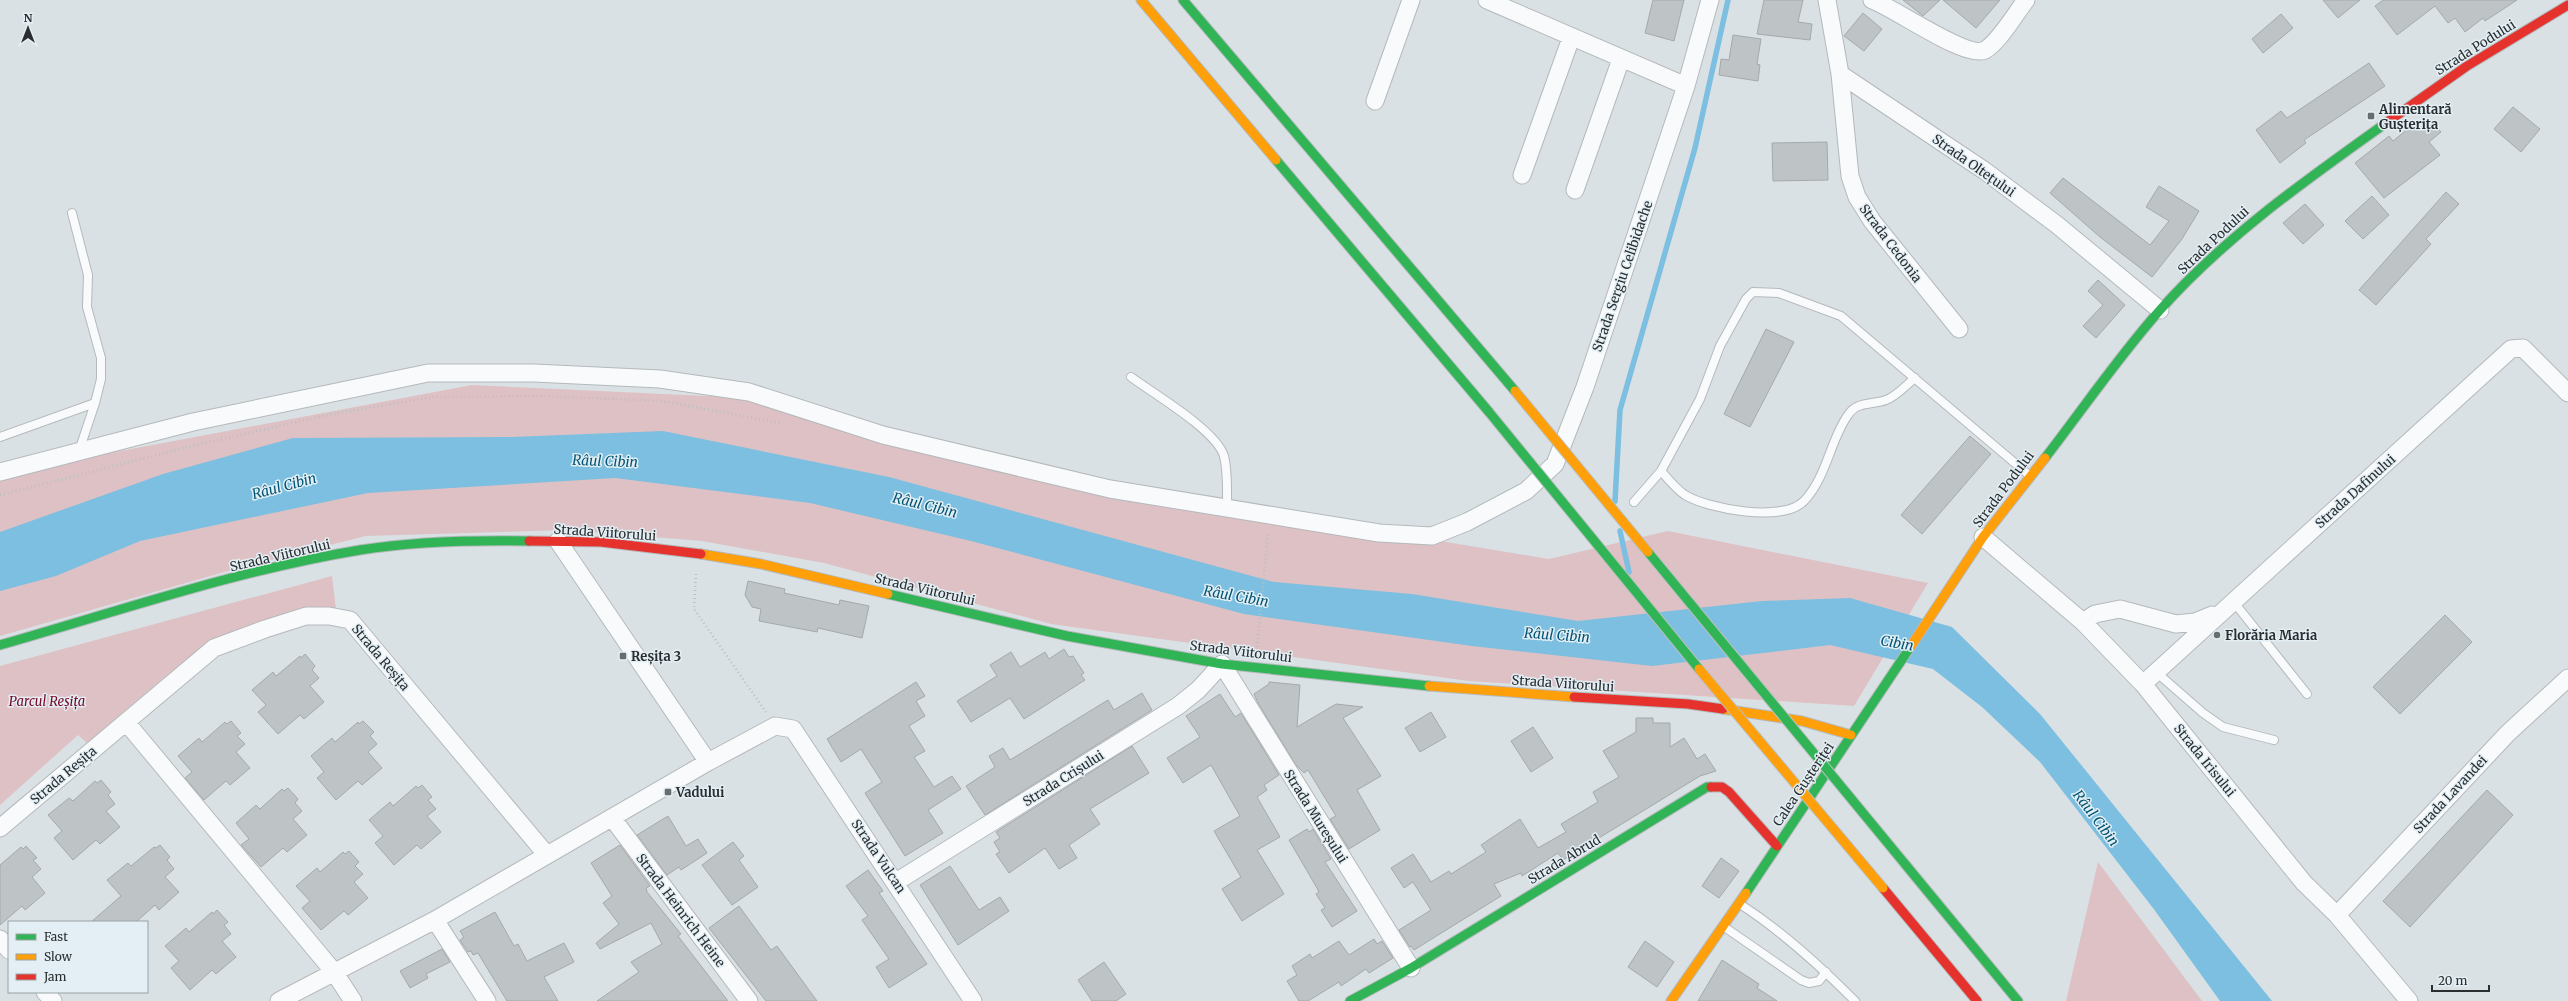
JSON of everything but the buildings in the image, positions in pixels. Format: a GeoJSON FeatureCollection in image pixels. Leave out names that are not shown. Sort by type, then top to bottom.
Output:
{"type":"FeatureCollection","features":[{"type":"Feature","properties":{"kind":"main road"},"geometry":{"type":"LineString","coordinates":[[1141,0],[1489,412],[1628,585],[1976,1001]]}},
{"type":"Feature","properties":{"kind":"main road"},"geometry":{"type":"LineString","coordinates":[[1183,0],[1515,391],[2018,1001]]}},
{"type":"Feature","properties":{"kind":"main road","name":"Strada Podului"},"geometry":{"type":"LineString","coordinates":[[1955,579],[1983,537],[2029,475],[2160,310],[2212,257],[2279,199],[2466,66],[2568,5]]}},
{"type":"Feature","properties":{"kind":"main road","name":"Strada Viitorului"},"geometry":{"type":"LineString","coordinates":[[0,645],[243,576],[360,550],[412,544],[488,540],[601,542],[697,553],[819,577],[1067,636],[1222,664],[1466,690],[1688,704],[1802,721],[1851,735]]}},
{"type":"Feature","properties":{"kind":"main road","name":"Calea Gușteriței"},"geometry":{"type":"LineString","coordinates":[[1671,1001],[1737,902],[1777,846],[1955,579]]}},
{"type":"Feature","properties":{"kind":"main road","name":"Strada Abrud"},"geometry":{"type":"LineString","coordinates":[[1350,1001],[1411,968],[1707,787],[1722,787],[1729,792],[1777,846]]}},
{"type":"Feature","properties":{"kind":"street"},"geometry":{"type":"LineString","coordinates":[[1375,101],[1411,0]]}},
{"type":"Feature","properties":{"kind":"street"},"geometry":{"type":"LineString","coordinates":[[1487,0],[1571,38],[1686,86]]}},
{"type":"Feature","properties":{"kind":"street","name":"Strada Sergiu Celibidache"},"geometry":{"type":"LineString","coordinates":[[1227,508],[1379,533],[1432,536],[1467,522],[1526,491],[1555,464],[1585,387],[1686,86],[1710,0]]}},
{"type":"Feature","properties":{"kind":"street"},"geometry":{"type":"LineString","coordinates":[[1827,0],[1840,74]]}},
{"type":"Feature","properties":{"kind":"street"},"geometry":{"type":"LineString","coordinates":[[1872,0],[1887,5],[1956,46],[1976,51],[1985,50],[1996,39],[2026,0]]}},
{"type":"Feature","properties":{"kind":"street"},"geometry":{"type":"LineString","coordinates":[[1522,175],[1571,38]]}},
{"type":"Feature","properties":{"kind":"street"},"geometry":{"type":"LineString","coordinates":[[1575,190],[1621,59]]}},
{"type":"Feature","properties":{"kind":"street","name":"Strada Oltețului"},"geometry":{"type":"LineString","coordinates":[[1840,74],[1985,171],[2056,224],[2160,310]]}},
{"type":"Feature","properties":{"kind":"street","name":"Strada Cedonia"},"geometry":{"type":"LineString","coordinates":[[1840,74],[1847,157],[1850,176],[1857,196],[1872,221],[1959,329]]}},
{"type":"Feature","properties":{"kind":"street","name":"Strada Dafinului"},"geometry":{"type":"LineString","coordinates":[[2143,684],[2511,349],[2523,348],[2568,393]]}},
{"type":"Feature","properties":{"kind":"street"},"geometry":{"type":"LineString","coordinates":[[0,472],[193,422],[428,374],[534,373],[660,379],[749,392],[883,435],[1110,489],[1227,508]]}},
{"type":"Feature","properties":{"kind":"street","name":"Strada Irisului"},"geometry":{"type":"LineString","coordinates":[[1983,537],[2083,622],[2143,684],[2304,883],[2337,915],[2410,1001]]}},
{"type":"Feature","properties":{"kind":"street"},"geometry":{"type":"LineString","coordinates":[[558,541],[708,762]]}},
{"type":"Feature","properties":{"kind":"street"},"geometry":{"type":"LineString","coordinates":[[2083,622],[2095,614],[2120,609],[2176,624],[2195,622],[2227,606]]}},
{"type":"Feature","properties":{"kind":"street","name":"Strada Reșița"},"geometry":{"type":"LineString","coordinates":[[0,828],[214,648],[306,616],[329,616],[350,620],[546,854]]}},
{"type":"Feature","properties":{"kind":"street","name":"Strada Crișului"},"geometry":{"type":"LineString","coordinates":[[896,882],[1178,706],[1198,690],[1222,664]]}},
{"type":"Feature","properties":{"kind":"street","name":"Strada Mureșului"},"geometry":{"type":"LineString","coordinates":[[1222,664],[1411,968]]}},
{"type":"Feature","properties":{"kind":"street","name":"Strada Lavandei"},"geometry":{"type":"LineString","coordinates":[[2337,915],[2508,733],[2568,678]]}},
{"type":"Feature","properties":{"kind":"street"},"geometry":{"type":"LineString","coordinates":[[126,722],[334,972],[353,1001]]}},
{"type":"Feature","properties":{"kind":"street"},"geometry":{"type":"LineString","coordinates":[[279,1001],[435,920],[546,854],[613,819],[708,762],[775,726]]}},
{"type":"Feature","properties":{"kind":"street","name":"Strada Vulcan"},"geometry":{"type":"LineString","coordinates":[[775,726],[793,729],[896,882],[973,1001]]}},
{"type":"Feature","properties":{"kind":"street","name":"Strada Heinrich Heine"},"geometry":{"type":"LineString","coordinates":[[613,819],[749,1001]]}},
{"type":"Feature","properties":{"kind":"street"},"geometry":{"type":"LineString","coordinates":[[435,920],[487,1001]]}},
{"type":"Feature","properties":{"kind":"street"},"geometry":{"type":"LineString","coordinates":[[0,939],[8,949]]}},
{"type":"Feature","properties":{"kind":"street"},"geometry":{"type":"LineString","coordinates":[[46,993],[53,1001]]}},
{"type":"Feature","properties":{"kind":"lane"},"geometry":{"type":"LineString","coordinates":[[72,213],[88,275],[87,307],[101,358],[101,379],[79,452]]}},
{"type":"Feature","properties":{"kind":"lane"},"geometry":{"type":"LineString","coordinates":[[1634,502],[1661,471],[1700,399],[1720,346],[1746,299],[1753,292],[1778,293],[1841,316],[2029,475]]}},
{"type":"Feature","properties":{"kind":"lane"},"geometry":{"type":"LineString","coordinates":[[1131,377],[1210,433],[1223,454],[1226,472],[1227,508]]}},
{"type":"Feature","properties":{"kind":"lane"},"geometry":{"type":"LineString","coordinates":[[1661,471],[1685,495],[1736,511],[1786,511],[1804,502],[1828,462],[1848,414],[1858,405],[1886,400],[1915,378]]}},
{"type":"Feature","properties":{"kind":"lane"},"geometry":{"type":"LineString","coordinates":[[0,437],[95,403]]}},
{"type":"Feature","properties":{"kind":"lane"},"geometry":{"type":"LineString","coordinates":[[2227,606],[2307,694]]}},
{"type":"Feature","properties":{"kind":"lane"},"geometry":{"type":"LineString","coordinates":[[2156,672],[2203,713],[2223,727],[2274,740]]}},
{"type":"Feature","properties":{"kind":"lane"},"geometry":{"type":"LineString","coordinates":[[1737,902],[1777,928],[1826,972],[1855,1001]]}},
{"type":"Feature","properties":{"kind":"lane"},"geometry":{"type":"LineString","coordinates":[[1722,925],[1801,980],[1809,983],[1819,982],[1826,972]]}},
{"type":"Feature","properties":{"kind":"path"},"geometry":{"type":"LineString","coordinates":[[0,495],[196,445],[332,414],[433,397],[540,396],[663,401],[788,424]]}},
{"type":"Feature","properties":{"kind":"path"},"geometry":{"type":"LineString","coordinates":[[1260,532],[1276,534]]}},
{"type":"Feature","properties":{"kind":"path"},"geometry":{"type":"LineString","coordinates":[[1257,649],[1268,533]]}},
{"type":"Feature","properties":{"kind":"path"},"geometry":{"type":"LineString","coordinates":[[697,553],[694,609],[775,726]]}},
{"type":"Feature","properties":{"kind":"green space"},"geometry":{"type":"Polygon","coordinates":[[[472,385],[750,398],[1203,508],[1259,511],[1549,559],[1668,531],[1928,583],[1854,706],[1469,681],[1051,624],[824,563],[702,541],[565,530],[366,536],[235,569],[0,636],[0,478],[30,468],[472,385]]]}},
{"type":"Feature","properties":{"kind":"green space","name":"Parcul Reșița"},"geometry":{"type":"Polygon","coordinates":[[[332,576],[336,609],[210,643],[168,674],[87,743],[78,735],[0,805],[0,666],[332,576]]]}},
{"type":"Feature","properties":{"kind":"green space"},"geometry":{"type":"Polygon","coordinates":[[[2098,862],[2202,1001],[2066,1001],[2098,862]]]}},
{"type":"Feature","properties":{"kind":"water"},"geometry":{"type":"Polygon","coordinates":[[[663,431],[889,477],[1274,582],[1412,594],[1578,621],[1762,601],[1850,598],[1952,627],[2040,714],[2272,1001],[2220,1001],[2153,908],[2040,762],[1982,707],[1933,669],[1830,645],[1652,666],[1472,646],[1244,614],[971,541],[810,503],[615,478],[368,493],[140,541],[56,576],[0,591],[0,532],[163,474],[293,438],[512,437],[663,431]]]}},
{"type":"Feature","properties":{"kind":"waterway"},"geometry":{"type":"LineString","coordinates":[[1615,501],[1620,410],[1695,148],[1728,0]]}},
{"type":"Feature","properties":{"kind":"waterway"},"geometry":{"type":"LineString","coordinates":[[1620,531],[1629,572]]}},
{"type":"Feature","properties":{"kind":"traffic: fast"},"geometry":{"type":"LineString","coordinates":[[1183,0],[1515,391]]}},
{"type":"Feature","properties":{"kind":"traffic: fast"},"geometry":{"type":"LineString","coordinates":[[2045,458],[2130,346],[2185,283],[2239,233],[2326,166],[2386,123]]}},
{"type":"Feature","properties":{"kind":"traffic: fast"},"geometry":{"type":"LineString","coordinates":[[1276,160],[1489,412]]}},
{"type":"Feature","properties":{"kind":"traffic: fast"},"geometry":{"type":"LineString","coordinates":[[1489,412],[1699,669]]}},
{"type":"Feature","properties":{"kind":"traffic: fast"},"geometry":{"type":"LineString","coordinates":[[0,645],[179,592],[269,568],[314,558],[381,547],[423,543],[529,541]]}},
{"type":"Feature","properties":{"kind":"traffic: fast"},"geometry":{"type":"LineString","coordinates":[[1648,552],[1905,864]]}},
{"type":"Feature","properties":{"kind":"traffic: fast"},"geometry":{"type":"LineString","coordinates":[[888,594],[1067,636],[1222,664],[1429,686]]}},
{"type":"Feature","properties":{"kind":"traffic: fast"},"geometry":{"type":"LineString","coordinates":[[1746,893],[1911,646]]}},
{"type":"Feature","properties":{"kind":"traffic: fast"},"geometry":{"type":"LineString","coordinates":[[1350,1001],[1411,968],[1707,787],[1711,787]]}},
{"type":"Feature","properties":{"kind":"traffic: fast"},"geometry":{"type":"LineString","coordinates":[[1905,864],[2018,1001]]}},
{"type":"Feature","properties":{"kind":"traffic: slow"},"geometry":{"type":"LineString","coordinates":[[1141,0],[1276,160]]}},
{"type":"Feature","properties":{"kind":"traffic: slow"},"geometry":{"type":"LineString","coordinates":[[1515,391],[1648,552]]}},
{"type":"Feature","properties":{"kind":"traffic: slow"},"geometry":{"type":"LineString","coordinates":[[1911,646],[1983,537],[2045,458]]}},
{"type":"Feature","properties":{"kind":"traffic: slow"},"geometry":{"type":"LineString","coordinates":[[701,554],[761,564],[888,594]]}},
{"type":"Feature","properties":{"kind":"traffic: slow"},"geometry":{"type":"LineString","coordinates":[[1699,669],[1883,888]]}},
{"type":"Feature","properties":{"kind":"traffic: slow"},"geometry":{"type":"LineString","coordinates":[[1429,686],[1574,697]]}},
{"type":"Feature","properties":{"kind":"traffic: slow"},"geometry":{"type":"LineString","coordinates":[[1723,709],[1802,721],[1851,735]]}},
{"type":"Feature","properties":{"kind":"traffic: slow"},"geometry":{"type":"LineString","coordinates":[[1671,1001],[1746,893]]}},
{"type":"Feature","properties":{"kind":"traffic: jam"},"geometry":{"type":"LineString","coordinates":[[2386,123],[2467,66],[2568,5]]}},
{"type":"Feature","properties":{"kind":"traffic: jam"},"geometry":{"type":"LineString","coordinates":[[529,541],[601,542],[701,554]]}},
{"type":"Feature","properties":{"kind":"traffic: jam"},"geometry":{"type":"LineString","coordinates":[[1574,697],[1688,704],[1723,709]]}},
{"type":"Feature","properties":{"kind":"traffic: jam"},"geometry":{"type":"LineString","coordinates":[[1711,787],[1722,787],[1729,792],[1777,846]]}},
{"type":"Feature","properties":{"kind":"traffic: jam"},"geometry":{"type":"LineString","coordinates":[[1883,888],[1977,1001]]}},
{"type":"Feature","properties":{"kind":"place","name":"Alimentară Gușterița"},"geometry":{"type":"Point","coordinates":[2371,116]}},
{"type":"Feature","properties":{"kind":"place","name":"Florăria Maria"},"geometry":{"type":"Point","coordinates":[2217,635]}},
{"type":"Feature","properties":{"kind":"place","name":"Reșița 3"},"geometry":{"type":"Point","coordinates":[623,656]}},
{"type":"Feature","properties":{"kind":"place","name":"Vadului"},"geometry":{"type":"Point","coordinates":[668,792]}},
{"type":"Feature","properties":{"kind":"water label","name":"Râul Cibin"},"geometry":{"type":"Point","coordinates":[605,461]}},
{"type":"Feature","properties":{"kind":"water label","name":"Râul Cibin"},"geometry":{"type":"Point","coordinates":[284,486]}},
{"type":"Feature","properties":{"kind":"water label","name":"Râul Cibin"},"geometry":{"type":"Point","coordinates":[925,505]}},
{"type":"Feature","properties":{"kind":"water label","name":"Râul Cibin"},"geometry":{"type":"Point","coordinates":[1236,596]}},
{"type":"Feature","properties":{"kind":"water label","name":"Râul Cibin"},"geometry":{"type":"Point","coordinates":[1557,635]}},
{"type":"Feature","properties":{"kind":"water label","name":"Cibin"},"geometry":{"type":"Point","coordinates":[1897,643]}},
{"type":"Feature","properties":{"kind":"water label","name":"Râul Cibin"},"geometry":{"type":"Point","coordinates":[2096,818]}}]}
